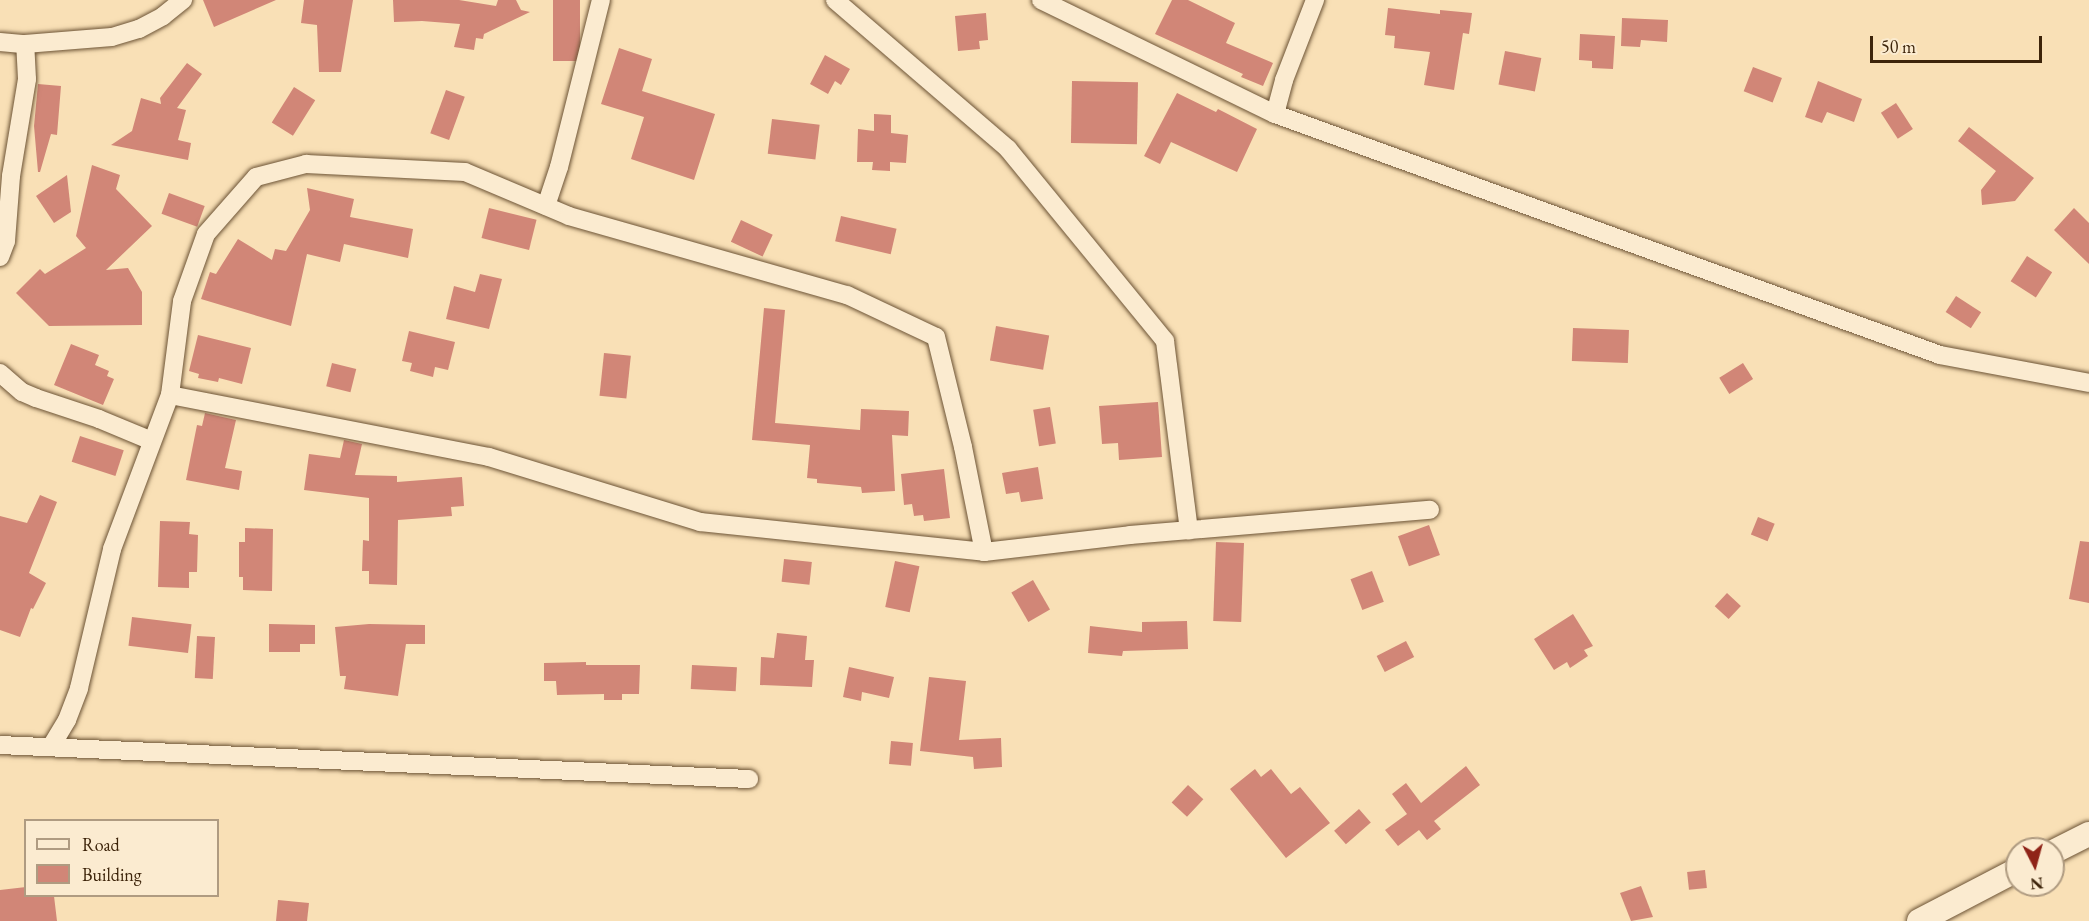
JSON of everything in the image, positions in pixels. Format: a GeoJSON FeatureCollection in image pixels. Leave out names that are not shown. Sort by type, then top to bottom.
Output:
{"type":"FeatureCollection","features":[{"type":"Feature","properties":{"kind":"street"},"geometry":{"type":"LineString","coordinates":[[0,42],[25,44],[112,37],[139,29],[163,16],[183,0]]}},
{"type":"Feature","properties":{"kind":"street"},"geometry":{"type":"LineString","coordinates":[[546,206],[562,156],[601,0]]}},
{"type":"Feature","properties":{"kind":"street"},"geometry":{"type":"LineString","coordinates":[[835,0],[1008,149],[1165,341],[1189,530]]}},
{"type":"Feature","properties":{"kind":"street"},"geometry":{"type":"LineString","coordinates":[[1041,0],[1275,114],[1940,355],[2089,383]]}},
{"type":"Feature","properties":{"kind":"street"},"geometry":{"type":"LineString","coordinates":[[1275,114],[1284,80],[1315,0]]}},
{"type":"Feature","properties":{"kind":"street"},"geometry":{"type":"LineString","coordinates":[[0,257],[6,241],[11,176],[27,79],[25,44]]}},
{"type":"Feature","properties":{"kind":"street"},"geometry":{"type":"LineString","coordinates":[[52,745],[67,720],[79,688],[112,549],[170,395],[182,301],[206,234],[256,177],[306,164],[465,172],[569,216],[714,260],[847,295],[936,337],[963,447],[984,552]]}},
{"type":"Feature","properties":{"kind":"street"},"geometry":{"type":"LineString","coordinates":[[0,373],[22,392],[36,399],[99,419],[152,441]]}},
{"type":"Feature","properties":{"kind":"street"},"geometry":{"type":"LineString","coordinates":[[170,395],[489,457],[700,522],[984,552],[1189,530],[1430,510]]}},
{"type":"Feature","properties":{"kind":"street"},"geometry":{"type":"LineString","coordinates":[[0,745],[52,745],[304,760],[749,779]]}},
{"type":"Feature","properties":{"kind":"street"},"geometry":{"type":"LineString","coordinates":[[2065,846],[2089,834]]}},
{"type":"Feature","properties":{"kind":"street"},"geometry":{"type":"LineString","coordinates":[[1918,921],[2005,876]]}},
{"type":"Feature","properties":{"kind":"building"},"geometry":{"type":"Polygon","coordinates":[[[203,0],[276,0],[214,27],[203,0]]]}},
{"type":"Feature","properties":{"kind":"building"},"geometry":{"type":"Polygon","coordinates":[[[304,0],[353,0],[341,72],[319,72],[317,25],[301,23],[304,0]]]}},
{"type":"Feature","properties":{"kind":"building"},"geometry":{"type":"Polygon","coordinates":[[[393,0],[459,0],[496,6],[498,0],[516,0],[521,10],[530,12],[484,34],[483,39],[476,38],[474,50],[454,47],[460,24],[422,21],[394,22],[393,0]]]}},
{"type":"Feature","properties":{"kind":"building"},"geometry":{"type":"Polygon","coordinates":[[[553,0],[580,0],[580,61],[553,61],[553,0]]]}},
{"type":"Feature","properties":{"kind":"building"},"geometry":{"type":"Polygon","coordinates":[[[1172,0],[1188,0],[1235,23],[1226,43],[1273,63],[1263,86],[1241,77],[1243,74],[1155,34],[1172,0]]]}},
{"type":"Feature","properties":{"kind":"building"},"geometry":{"type":"Polygon","coordinates":[[[1388,8],[1440,14],[1440,10],[1472,13],[1469,34],[1463,33],[1454,90],[1424,85],[1430,52],[1394,48],[1395,36],[1385,35],[1388,8]]]}},
{"type":"Feature","properties":{"kind":"building"},"geometry":{"type":"Polygon","coordinates":[[[986,13],[988,40],[979,41],[980,49],[958,51],[955,16],[986,13]]]}},
{"type":"Feature","properties":{"kind":"building"},"geometry":{"type":"Polygon","coordinates":[[[1622,18],[1668,20],[1667,42],[1641,40],[1640,47],[1621,46],[1622,18]]]}},
{"type":"Feature","properties":{"kind":"building"},"geometry":{"type":"Polygon","coordinates":[[[1580,34],[1615,36],[1613,69],[1592,68],[1592,61],[1579,60],[1580,34]]]}},
{"type":"Feature","properties":{"kind":"building"},"geometry":{"type":"Polygon","coordinates":[[[619,48],[652,59],[642,91],[715,114],[694,180],[631,159],[644,117],[601,104],[619,48]]]}},
{"type":"Feature","properties":{"kind":"building"},"geometry":{"type":"Polygon","coordinates":[[[1505,51],[1541,58],[1535,91],[1499,84],[1505,51]]]}},
{"type":"Feature","properties":{"kind":"building"},"geometry":{"type":"Polygon","coordinates":[[[825,55],[850,69],[841,85],[835,81],[828,94],[810,84],[825,55]]]}},
{"type":"Feature","properties":{"kind":"building"},"geometry":{"type":"Polygon","coordinates":[[[187,63],[202,74],[177,108],[186,110],[178,140],[191,143],[188,160],[111,145],[132,131],[141,98],[161,104],[160,98],[187,63]]]}},
{"type":"Feature","properties":{"kind":"building"},"geometry":{"type":"Polygon","coordinates":[[[1753,67],[1782,78],[1773,102],[1744,91],[1753,67]]]}},
{"type":"Feature","properties":{"kind":"building"},"geometry":{"type":"Polygon","coordinates":[[[1072,81],[1138,82],[1137,144],[1071,143],[1072,81]]]}},
{"type":"Feature","properties":{"kind":"building"},"geometry":{"type":"Polygon","coordinates":[[[1818,81],[1862,99],[1854,122],[1827,112],[1822,123],[1805,117],[1818,81]]]}},
{"type":"Feature","properties":{"kind":"building"},"geometry":{"type":"Polygon","coordinates":[[[38,84],[61,86],[57,135],[51,134],[40,172],[38,172],[34,126],[38,84]]]}},
{"type":"Feature","properties":{"kind":"building"},"geometry":{"type":"Polygon","coordinates":[[[294,87],[315,100],[293,136],[272,123],[294,87]]]}},
{"type":"Feature","properties":{"kind":"building"},"geometry":{"type":"Polygon","coordinates":[[[446,90],[465,97],[449,140],[430,133],[446,90]]]}},
{"type":"Feature","properties":{"kind":"building"},"geometry":{"type":"Polygon","coordinates":[[[1177,93],[1216,112],[1218,109],[1257,129],[1237,172],[1171,142],[1160,164],[1144,156],[1177,93]]]}},
{"type":"Feature","properties":{"kind":"building"},"geometry":{"type":"Polygon","coordinates":[[[1896,103],[1913,129],[1898,139],[1881,113],[1896,103]]]}},
{"type":"Feature","properties":{"kind":"building"},"geometry":{"type":"Polygon","coordinates":[[[874,114],[891,115],[891,133],[908,135],[906,163],[890,162],[890,171],[872,170],[873,162],[857,162],[858,129],[874,131],[874,114]]]}},
{"type":"Feature","properties":{"kind":"building"},"geometry":{"type":"Polygon","coordinates":[[[772,119],[820,125],[815,160],[768,154],[772,119]]]}},
{"type":"Feature","properties":{"kind":"building"},"geometry":{"type":"Polygon","coordinates":[[[1969,127],[2034,178],[2015,201],[1982,205],[1981,190],[1996,171],[1958,141],[1969,127]]]}},
{"type":"Feature","properties":{"kind":"building"},"geometry":{"type":"Polygon","coordinates":[[[92,165],[120,175],[116,189],[152,226],[106,270],[128,268],[142,292],[142,325],[49,326],[16,293],[40,269],[45,274],[86,248],[76,236],[92,165]]]}},
{"type":"Feature","properties":{"kind":"building"},"geometry":{"type":"Polygon","coordinates":[[[67,175],[71,212],[54,223],[36,196],[67,175]]]}},
{"type":"Feature","properties":{"kind":"building"},"geometry":{"type":"Polygon","coordinates":[[[307,188],[354,199],[350,217],[413,229],[408,258],[344,244],[340,262],[307,254],[291,326],[201,299],[210,272],[216,274],[238,239],[272,260],[275,249],[286,251],[310,210],[307,188]]]}},
{"type":"Feature","properties":{"kind":"building"},"geometry":{"type":"Polygon","coordinates":[[[169,193],[205,206],[197,227],[161,214],[169,193]]]}},
{"type":"Feature","properties":{"kind":"building"},"geometry":{"type":"Polygon","coordinates":[[[489,208],[537,220],[529,250],[482,238],[489,208]]]}},
{"type":"Feature","properties":{"kind":"building"},"geometry":{"type":"Polygon","coordinates":[[[2074,208],[2089,223],[2089,264],[2054,230],[2074,208]]]}},
{"type":"Feature","properties":{"kind":"building"},"geometry":{"type":"Polygon","coordinates":[[[841,216],[897,229],[891,254],[835,241],[841,216]]]}},
{"type":"Feature","properties":{"kind":"building"},"geometry":{"type":"Polygon","coordinates":[[[741,220],[773,235],[763,257],[731,242],[741,220]]]}},
{"type":"Feature","properties":{"kind":"building"},"geometry":{"type":"Polygon","coordinates":[[[2027,256],[2052,272],[2036,297],[2011,281],[2027,256]]]}},
{"type":"Feature","properties":{"kind":"building"},"geometry":{"type":"Polygon","coordinates":[[[480,274],[502,279],[489,329],[446,319],[454,286],[475,292],[480,274]]]}},
{"type":"Feature","properties":{"kind":"building"},"geometry":{"type":"Polygon","coordinates":[[[1956,296],[1981,312],[1971,328],[1946,312],[1956,296]]]}},
{"type":"Feature","properties":{"kind":"building"},"geometry":{"type":"Polygon","coordinates":[[[764,308],[785,310],[775,423],[860,430],[861,409],[909,411],[908,436],[892,435],[895,491],[862,493],[861,487],[817,483],[817,479],[807,478],[810,445],[752,440],[764,308]]]}},
{"type":"Feature","properties":{"kind":"building"},"geometry":{"type":"Polygon","coordinates":[[[996,326],[1049,335],[1043,370],[990,360],[996,326]]]}},
{"type":"Feature","properties":{"kind":"building"},"geometry":{"type":"Polygon","coordinates":[[[1573,328],[1629,330],[1628,363],[1572,361],[1573,328]]]}},
{"type":"Feature","properties":{"kind":"building"},"geometry":{"type":"Polygon","coordinates":[[[409,331],[455,342],[448,370],[435,367],[433,377],[410,371],[412,363],[402,361],[409,331]]]}},
{"type":"Feature","properties":{"kind":"building"},"geometry":{"type":"Polygon","coordinates":[[[198,335],[251,348],[242,384],[219,378],[218,382],[198,378],[199,374],[189,371],[198,335]]]}},
{"type":"Feature","properties":{"kind":"building"},"geometry":{"type":"Polygon","coordinates":[[[71,344],[99,355],[95,365],[109,371],[107,376],[114,379],[103,405],[54,385],[71,344]]]}},
{"type":"Feature","properties":{"kind":"building"},"geometry":{"type":"Polygon","coordinates":[[[604,353],[631,356],[626,399],[600,396],[604,353]]]}},
{"type":"Feature","properties":{"kind":"building"},"geometry":{"type":"Polygon","coordinates":[[[332,363],[356,369],[350,392],[326,386],[332,363]]]}},
{"type":"Feature","properties":{"kind":"building"},"geometry":{"type":"Polygon","coordinates":[[[1743,363],[1753,379],[1729,394],[1719,378],[1743,363]]]}},
{"type":"Feature","properties":{"kind":"building"},"geometry":{"type":"Polygon","coordinates":[[[1158,402],[1162,457],[1119,460],[1118,443],[1102,444],[1099,406],[1158,402]]]}},
{"type":"Feature","properties":{"kind":"building"},"geometry":{"type":"Polygon","coordinates":[[[1050,407],[1056,444],[1039,446],[1033,410],[1050,407]]]}},
{"type":"Feature","properties":{"kind":"building"},"geometry":{"type":"Polygon","coordinates":[[[205,413],[236,420],[225,468],[242,471],[239,490],[186,480],[197,425],[202,426],[205,413]]]}},
{"type":"Feature","properties":{"kind":"building"},"geometry":{"type":"Polygon","coordinates":[[[80,436],[124,450],[115,476],[72,462],[80,436]]]}},
{"type":"Feature","properties":{"kind":"building"},"geometry":{"type":"Polygon","coordinates":[[[344,440],[362,444],[355,475],[397,476],[397,482],[462,477],[464,506],[451,507],[452,516],[398,520],[397,585],[369,584],[369,571],[362,571],[363,540],[369,541],[369,498],[304,490],[309,454],[340,458],[344,440]]]}},
{"type":"Feature","properties":{"kind":"building"},"geometry":{"type":"Polygon","coordinates":[[[1038,467],[1043,499],[1021,502],[1019,492],[1006,494],[1002,473],[1038,467]]]}},
{"type":"Feature","properties":{"kind":"building"},"geometry":{"type":"Polygon","coordinates":[[[944,469],[950,518],[924,521],[923,515],[914,516],[912,504],[904,505],[901,474],[944,469]]]}},
{"type":"Feature","properties":{"kind":"building"},"geometry":{"type":"Polygon","coordinates":[[[40,495],[57,502],[29,573],[46,583],[33,609],[31,608],[20,637],[0,630],[0,516],[27,523],[40,495]]]}},
{"type":"Feature","properties":{"kind":"building"},"geometry":{"type":"Polygon","coordinates":[[[1758,517],[1775,524],[1768,541],[1751,535],[1758,517]]]}},
{"type":"Feature","properties":{"kind":"building"},"geometry":{"type":"Polygon","coordinates":[[[160,521],[190,522],[189,534],[198,535],[197,572],[189,572],[189,588],[158,587],[160,521]]]}},
{"type":"Feature","properties":{"kind":"building"},"geometry":{"type":"Polygon","coordinates":[[[1429,525],[1440,555],[1409,566],[1398,536],[1429,525]]]}},
{"type":"Feature","properties":{"kind":"building"},"geometry":{"type":"Polygon","coordinates":[[[245,528],[273,529],[272,591],[243,590],[243,577],[239,577],[239,542],[245,542],[245,528]]]}},
{"type":"Feature","properties":{"kind":"building"},"geometry":{"type":"Polygon","coordinates":[[[2080,541],[2089,542],[2089,603],[2069,599],[2080,541]]]}},
{"type":"Feature","properties":{"kind":"building"},"geometry":{"type":"Polygon","coordinates":[[[1216,542],[1244,543],[1241,622],[1213,621],[1216,542]]]}},
{"type":"Feature","properties":{"kind":"building"},"geometry":{"type":"Polygon","coordinates":[[[784,559],[812,562],[809,585],[782,582],[784,559]]]}},
{"type":"Feature","properties":{"kind":"building"},"geometry":{"type":"Polygon","coordinates":[[[895,561],[919,566],[910,612],[885,607],[895,561]]]}},
{"type":"Feature","properties":{"kind":"building"},"geometry":{"type":"Polygon","coordinates":[[[1372,571],[1384,602],[1362,610],[1351,579],[1372,571]]]}},
{"type":"Feature","properties":{"kind":"building"},"geometry":{"type":"Polygon","coordinates":[[[1033,580],[1050,609],[1028,622],[1011,592],[1033,580]]]}},
{"type":"Feature","properties":{"kind":"building"},"geometry":{"type":"Polygon","coordinates":[[[1727,593],[1741,606],[1729,619],[1715,606],[1727,593]]]}},
{"type":"Feature","properties":{"kind":"building"},"geometry":{"type":"Polygon","coordinates":[[[1573,614],[1593,646],[1584,650],[1588,656],[1570,668],[1567,662],[1554,670],[1534,639],[1573,614]]]}},
{"type":"Feature","properties":{"kind":"building"},"geometry":{"type":"Polygon","coordinates":[[[132,617],[192,624],[188,653],[128,646],[132,617]]]}},
{"type":"Feature","properties":{"kind":"building"},"geometry":{"type":"Polygon","coordinates":[[[1187,621],[1188,649],[1123,651],[1122,656],[1088,653],[1090,626],[1142,632],[1142,622],[1187,621]]]}},
{"type":"Feature","properties":{"kind":"building"},"geometry":{"type":"Polygon","coordinates":[[[269,624],[315,625],[315,644],[300,644],[300,652],[269,652],[269,624]]]}},
{"type":"Feature","properties":{"kind":"building"},"geometry":{"type":"Polygon","coordinates":[[[369,624],[425,625],[425,644],[406,644],[398,696],[344,689],[346,676],[340,676],[335,627],[369,624]]]}},
{"type":"Feature","properties":{"kind":"building"},"geometry":{"type":"Polygon","coordinates":[[[777,633],[807,636],[805,660],[814,660],[812,687],[760,685],[761,657],[774,658],[777,633]]]}},
{"type":"Feature","properties":{"kind":"building"},"geometry":{"type":"Polygon","coordinates":[[[197,636],[215,637],[213,679],[195,678],[197,636]]]}},
{"type":"Feature","properties":{"kind":"building"},"geometry":{"type":"Polygon","coordinates":[[[1406,641],[1414,657],[1385,672],[1377,656],[1406,641]]]}},
{"type":"Feature","properties":{"kind":"building"},"geometry":{"type":"Polygon","coordinates":[[[586,662],[586,665],[640,665],[639,694],[622,694],[622,700],[604,700],[604,694],[557,695],[556,681],[544,681],[544,663],[586,662]]]}},
{"type":"Feature","properties":{"kind":"building"},"geometry":{"type":"Polygon","coordinates":[[[692,665],[737,667],[736,691],[691,689],[692,665]]]}},
{"type":"Feature","properties":{"kind":"building"},"geometry":{"type":"Polygon","coordinates":[[[849,667],[894,677],[889,698],[862,692],[861,701],[843,697],[849,667]]]}},
{"type":"Feature","properties":{"kind":"building"},"geometry":{"type":"Polygon","coordinates":[[[929,677],[966,681],[959,740],[1001,738],[1002,767],[974,769],[973,757],[920,751],[929,677]]]}},
{"type":"Feature","properties":{"kind":"building"},"geometry":{"type":"Polygon","coordinates":[[[891,741],[913,743],[911,766],[889,764],[891,741]]]}},
{"type":"Feature","properties":{"kind":"building"},"geometry":{"type":"Polygon","coordinates":[[[1466,766],[1480,785],[1434,821],[1441,829],[1427,840],[1419,830],[1398,846],[1385,830],[1407,814],[1392,794],[1406,783],[1421,803],[1466,766]]]}},
{"type":"Feature","properties":{"kind":"building"},"geometry":{"type":"Polygon","coordinates":[[[1255,769],[1261,777],[1271,769],[1291,794],[1300,787],[1330,823],[1286,858],[1230,789],[1255,769]]]}},
{"type":"Feature","properties":{"kind":"building"},"geometry":{"type":"Polygon","coordinates":[[[1188,785],[1203,799],[1187,817],[1172,803],[1188,785]]]}},
{"type":"Feature","properties":{"kind":"building"},"geometry":{"type":"Polygon","coordinates":[[[1359,809],[1371,823],[1346,844],[1334,831],[1359,809]]]}},
{"type":"Feature","properties":{"kind":"building"},"geometry":{"type":"Polygon","coordinates":[[[1705,870],[1707,888],[1689,890],[1687,872],[1705,870]]]}},
{"type":"Feature","properties":{"kind":"building"},"geometry":{"type":"Polygon","coordinates":[[[1641,886],[1653,917],[1631,921],[1620,893],[1641,886]]]}},
{"type":"Feature","properties":{"kind":"building"},"geometry":{"type":"Polygon","coordinates":[[[24,887],[24,897],[54,897],[57,921],[0,921],[0,890],[24,887]]]}},
{"type":"Feature","properties":{"kind":"building"},"geometry":{"type":"Polygon","coordinates":[[[278,900],[309,903],[307,921],[276,921],[278,900]]]}}]}
